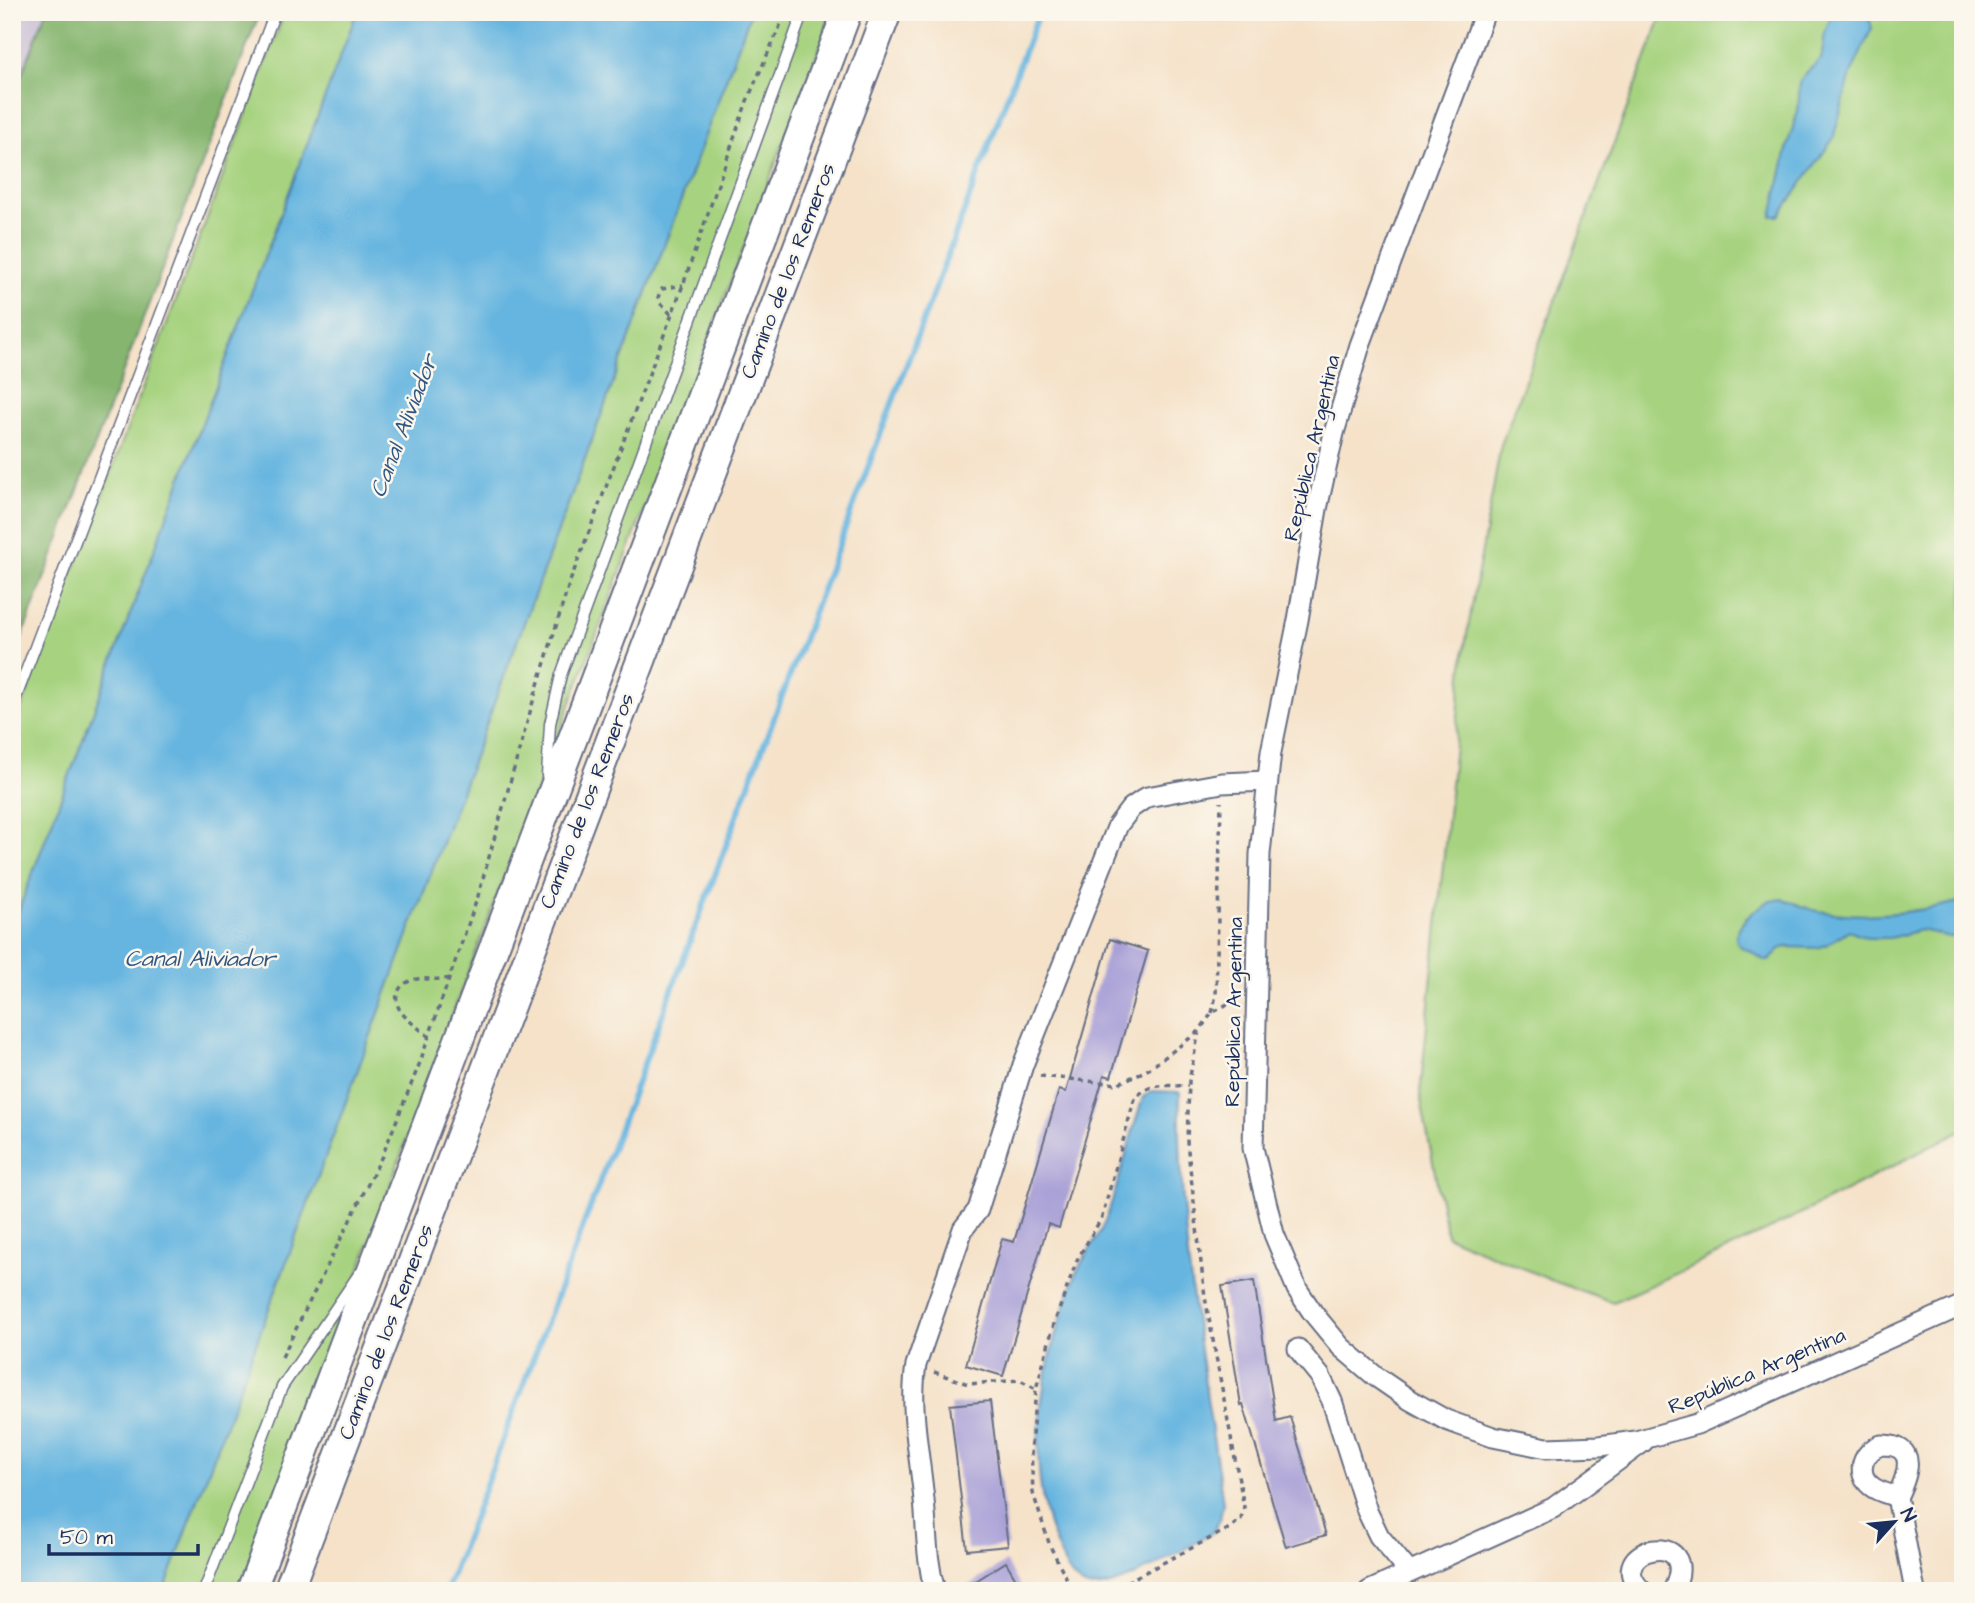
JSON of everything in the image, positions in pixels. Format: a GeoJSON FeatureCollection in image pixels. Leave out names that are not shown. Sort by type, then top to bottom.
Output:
{"type":"FeatureCollection","features":[{"type":"Feature","properties":{"kind":"main road","name":"Camino de los Remeros"},"geometry":{"type":"LineString","coordinates":[[251,1591],[847,12]]}},
{"type":"Feature","properties":{"kind":"main road","name":"Camino de los Remeros"},"geometry":{"type":"LineString","coordinates":[[288,1591],[887,12]]}},
{"type":"Feature","properties":{"kind":"street","name":"República Argentina"},"geometry":{"type":"LineString","coordinates":[[1485,12],[1360,345],[1334,433],[1317,509],[1267,781],[1260,854],[1253,1147],[1274,1234],[1297,1289],[1313,1313],[1341,1347],[1375,1376],[1446,1420],[1493,1437],[1547,1448],[1600,1446],[1648,1438],[1697,1424],[1963,1305]]}},
{"type":"Feature","properties":{"kind":"street"},"geometry":{"type":"LineString","coordinates":[[935,1591],[928,1565],[925,1503],[913,1385],[916,1365],[963,1229],[978,1210],[1020,1074],[1118,825],[1131,808],[1147,797],[1222,783],[1267,781]]}},
{"type":"Feature","properties":{"kind":"street"},"geometry":{"type":"LineString","coordinates":[[1298,1349],[1320,1377],[1332,1401],[1367,1511],[1379,1536],[1409,1572]]}},
{"type":"Feature","properties":{"kind":"street"},"geometry":{"type":"LineString","coordinates":[[1368,1591],[1553,1508],[1648,1438]]}},
{"type":"Feature","properties":{"kind":"street"},"geometry":{"type":"LineString","coordinates":[[1898,1497],[1915,1591]]}},
{"type":"Feature","properties":{"kind":"street"},"geometry":{"type":"LineString","coordinates":[[1642,1591],[1633,1579],[1634,1563],[1644,1551],[1659,1549],[1672,1555],[1679,1568],[1673,1591]]}},
{"type":"Feature","properties":{"kind":"lane"},"geometry":{"type":"LineString","coordinates":[[12,708],[275,12]]}},
{"type":"Feature","properties":{"kind":"lane"},"geometry":{"type":"LineString","coordinates":[[545,812],[550,724],[561,675],[803,12]]}},
{"type":"Feature","properties":{"kind":"lane"},"geometry":{"type":"LineString","coordinates":[[204,1591],[282,1387],[385,1236]]}},
{"type":"Feature","properties":{"kind":"path"},"geometry":{"type":"LineString","coordinates":[[280,1362],[383,1154],[429,1037],[484,877],[569,584],[683,285],[747,101],[786,12]]}},
{"type":"Feature","properties":{"kind":"path"},"geometry":{"type":"LineString","coordinates":[[671,316],[658,297],[662,289],[683,285]]}},
{"type":"Feature","properties":{"kind":"path"},"geometry":{"type":"LineString","coordinates":[[1020,1074],[1117,1084],[1149,1069],[1199,1031],[1212,1013],[1216,995],[1222,783]]}},
{"type":"Feature","properties":{"kind":"path"},"geometry":{"type":"LineString","coordinates":[[429,1037],[401,1013],[397,996],[400,988],[407,982],[450,978]]}},
{"type":"Feature","properties":{"kind":"path"},"geometry":{"type":"LineString","coordinates":[[1212,1013],[1241,997],[1257,995]]}},
{"type":"Feature","properties":{"kind":"path"},"geometry":{"type":"LineString","coordinates":[[1109,1591],[1230,1528],[1241,1519],[1244,1507],[1205,1297],[1187,1142],[1189,1086],[1199,1031]]}},
{"type":"Feature","properties":{"kind":"path"},"geometry":{"type":"LineString","coordinates":[[1082,1591],[1069,1583],[1050,1546],[1033,1493],[1031,1447],[1036,1389],[1054,1324],[1077,1260],[1102,1217],[1134,1101],[1140,1091],[1153,1087],[1189,1086]]}},
{"type":"Feature","properties":{"kind":"path"},"geometry":{"type":"LineString","coordinates":[[916,1365],[968,1384],[1020,1380],[1036,1389]]}},
{"type":"Feature","properties":{"kind":"shaded area"},"geometry":{"type":"Polygon","coordinates":[[[12,12],[46,12],[12,100],[12,12]]]}},
{"type":"Feature","properties":{"kind":"green space"},"geometry":{"type":"Polygon","coordinates":[[[46,12],[260,12],[12,663],[12,100],[46,12]]]}},
{"type":"Feature","properties":{"kind":"green space"},"geometry":{"type":"Polygon","coordinates":[[[285,12],[357,12],[12,928],[12,733],[285,12]]]}},
{"type":"Feature","properties":{"kind":"green space"},"geometry":{"type":"Polygon","coordinates":[[[751,12],[833,12],[438,1052],[308,1414],[241,1591],[164,1591],[751,12]]]}},
{"type":"Feature","properties":{"kind":"green space"},"geometry":{"type":"Polygon","coordinates":[[[1663,12],[1963,12],[1963,1129],[1790,1219],[1613,1302],[1553,1281],[1447,1236],[1420,1095],[1465,645],[1501,445],[1663,12]]]}},
{"type":"Feature","properties":{"kind":"water","name":"Canal Aliviador"},"geometry":{"type":"Polygon","coordinates":[[[357,12],[751,12],[164,1591],[12,1591],[12,928],[357,12]]]}},
{"type":"Feature","properties":{"kind":"water"},"geometry":{"type":"Polygon","coordinates":[[[1836,12],[1862,12],[1872,28],[1851,74],[1833,139],[1779,216],[1772,216],[1798,111],[1800,82],[1821,59],[1826,29],[1836,12]]]}},
{"type":"Feature","properties":{"kind":"water"},"geometry":{"type":"Polygon","coordinates":[[[1782,899],[1818,911],[1872,915],[1909,912],[1963,901],[1963,936],[1949,937],[1921,930],[1890,938],[1869,938],[1849,930],[1818,948],[1780,949],[1766,961],[1740,946],[1736,940],[1737,934],[1745,920],[1759,908],[1771,901],[1782,899]]]}},
{"type":"Feature","properties":{"kind":"water"},"geometry":{"type":"Polygon","coordinates":[[[1153,1091],[1180,1092],[1180,1144],[1187,1247],[1223,1503],[1220,1520],[1212,1533],[1132,1577],[1100,1587],[1088,1587],[1077,1581],[1068,1571],[1046,1514],[1038,1445],[1041,1409],[1046,1374],[1064,1306],[1079,1267],[1103,1225],[1143,1097],[1153,1091]]]}},
{"type":"Feature","properties":{"kind":"building"},"geometry":{"type":"Polygon","coordinates":[[[1110,939],[1148,951],[1111,1077],[1104,1075],[1059,1228],[1048,1224],[1003,1376],[966,1365],[1002,1239],[1014,1242],[1059,1090],[1066,1092],[1110,939]]]}},
{"type":"Feature","properties":{"kind":"building"},"geometry":{"type":"Polygon","coordinates":[[[1254,1281],[1276,1421],[1290,1417],[1326,1535],[1286,1547],[1243,1404],[1241,1405],[1222,1286],[1254,1281]]]}},
{"type":"Feature","properties":{"kind":"building"},"geometry":{"type":"Polygon","coordinates":[[[990,1401],[1008,1546],[967,1550],[950,1405],[990,1401]]]}},
{"type":"Feature","properties":{"kind":"building"},"geometry":{"type":"Polygon","coordinates":[[[1006,1562],[1023,1591],[960,1591],[1006,1562]]]}},
{"type":"Feature","properties":{"kind":"waterway"},"geometry":{"type":"LineString","coordinates":[[446,1591],[1039,12]]}}]}
